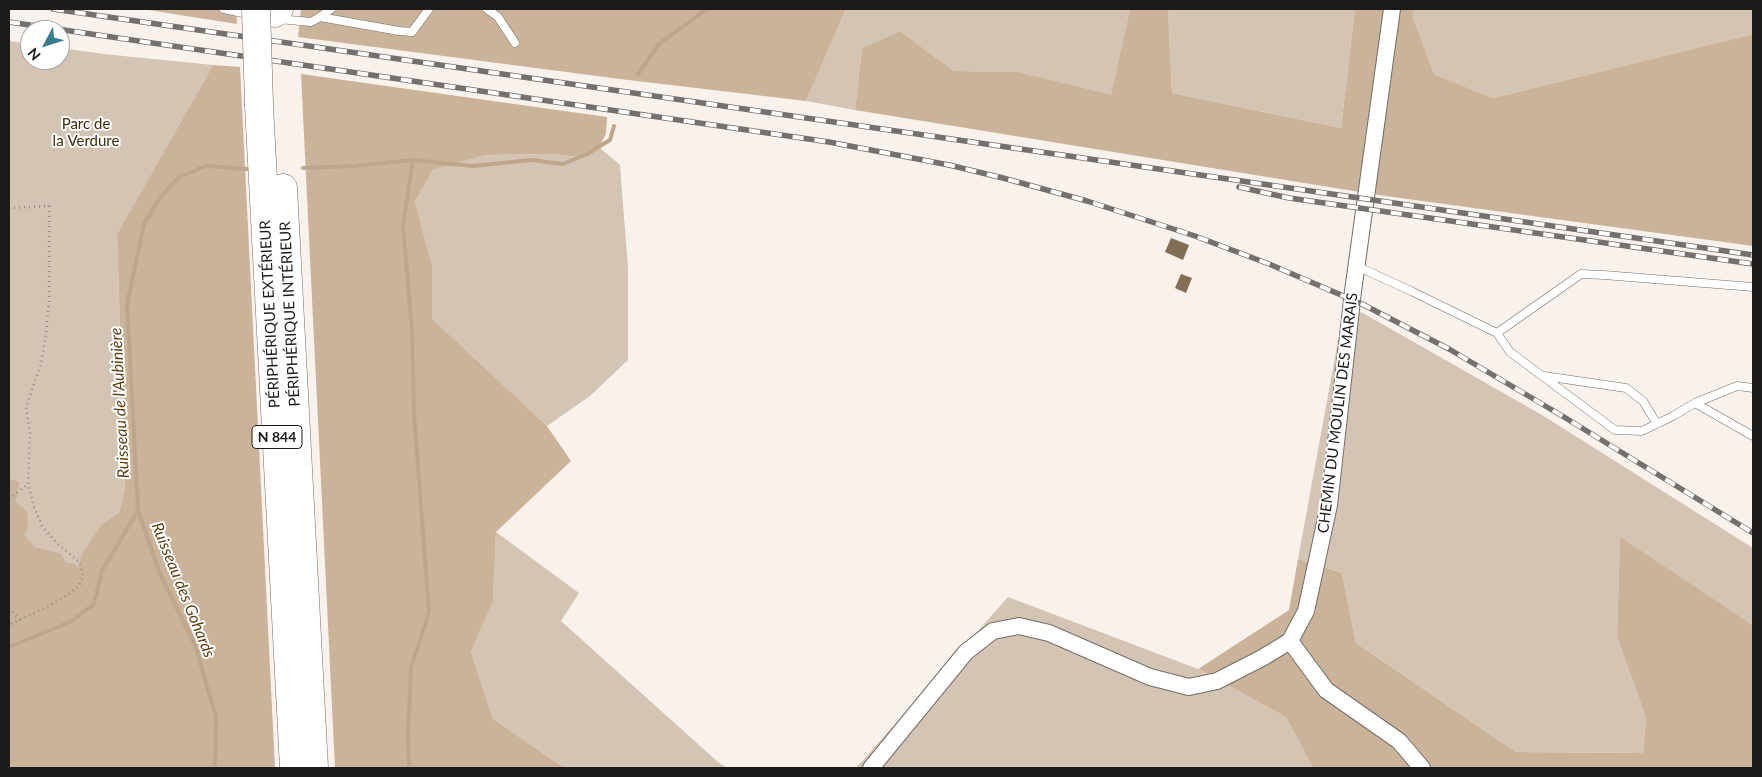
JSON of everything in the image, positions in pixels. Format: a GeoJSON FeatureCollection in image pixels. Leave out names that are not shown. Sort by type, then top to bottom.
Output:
{"type":"FeatureCollection","features":[{"type":"Feature","properties":{"kind":"highway","name":"PÉRIPHÉRIQUE INTÉRIEUR"},"geometry":{"type":"LineString","coordinates":[[270,12],[269,107],[314,768]]}},
{"type":"Feature","properties":{"kind":"highway","name":"PÉRIPHÉRIQUE EXTÉRIEUR"},"geometry":{"type":"LineString","coordinates":[[269,107],[294,768]]}},
{"type":"Feature","properties":{"kind":"street","name":"CHEMIN DU MOULIN DES MARAIS"},"geometry":{"type":"LineString","coordinates":[[1290,641],[1306,611],[1329,505],[1356,268],[1392,9]]}},
{"type":"Feature","properties":{"kind":"street"},"geometry":{"type":"LineString","coordinates":[[871,768],[966,652],[993,631],[1019,626],[1049,633],[1150,677],[1189,687],[1217,681],[1290,641],[1326,690],[1399,741],[1422,768]]}},
{"type":"Feature","properties":{"kind":"lane"},"geometry":{"type":"LineString","coordinates":[[224,9],[270,12],[297,22],[311,22],[320,18],[331,9]]}},
{"type":"Feature","properties":{"kind":"lane"},"geometry":{"type":"LineString","coordinates":[[320,18],[412,32],[429,9]]}},
{"type":"Feature","properties":{"kind":"lane"},"geometry":{"type":"LineString","coordinates":[[487,9],[498,17],[515,43]]}},
{"type":"Feature","properties":{"kind":"lane"},"geometry":{"type":"LineString","coordinates":[[1356,268],[1363,269],[1395,283],[1497,333],[1510,352],[1616,430],[1642,432],[1695,403],[1737,386],[1753,388]]}},
{"type":"Feature","properties":{"kind":"lane"},"geometry":{"type":"LineString","coordinates":[[1497,333],[1581,274],[1753,287]]}},
{"type":"Feature","properties":{"kind":"lane"},"geometry":{"type":"LineString","coordinates":[[1542,376],[1626,388],[1643,401],[1657,424]]}},
{"type":"Feature","properties":{"kind":"lane"},"geometry":{"type":"LineString","coordinates":[[1695,403],[1753,436]]}},
{"type":"Feature","properties":{"kind":"path"},"geometry":{"type":"LineString","coordinates":[[9,208],[48,206],[49,302],[42,364],[26,406],[30,433],[28,484],[34,507],[42,526],[57,543],[79,562],[83,576],[79,586],[68,594],[49,606],[9,625]]}},
{"type":"Feature","properties":{"kind":"path"},"geometry":{"type":"LineString","coordinates":[[9,499],[28,484]]}},
{"type":"Feature","properties":{"kind":"path"},"geometry":{"type":"LineString","coordinates":[[9,608],[20,620]]}},
{"type":"Feature","properties":{"kind":"green space"},"geometry":{"type":"Polygon","coordinates":[[[846,9],[1130,9],[1111,96],[1018,72],[954,71],[900,31],[862,48],[855,110],[806,101],[846,9]]]}},
{"type":"Feature","properties":{"kind":"green space"},"geometry":{"type":"Polygon","coordinates":[[[1168,9],[1355,9],[1341,128],[1172,93],[1168,9]]]}},
{"type":"Feature","properties":{"kind":"green space"},"geometry":{"type":"Polygon","coordinates":[[[1414,9],[1753,9],[1753,34],[1493,98],[1434,74],[1413,17],[1414,9]]]}},
{"type":"Feature","properties":{"kind":"green space","name":"Parc de la Verdure"},"geometry":{"type":"Polygon","coordinates":[[[9,41],[20,43],[20,70],[70,70],[70,49],[213,65],[117,234],[125,489],[119,512],[101,525],[79,567],[73,563],[66,562],[61,553],[35,547],[24,536],[28,526],[16,502],[20,482],[9,478],[9,41]]]}},
{"type":"Feature","properties":{"kind":"green space"},"geometry":{"type":"Polygon","coordinates":[[[599,147],[620,165],[628,268],[628,360],[590,396],[547,426],[431,319],[432,264],[415,202],[433,170],[486,155],[550,154],[580,157],[599,147]]]}},
{"type":"Feature","properties":{"kind":"green space"},"geometry":{"type":"Polygon","coordinates":[[[1344,308],[1363,313],[1542,415],[1753,548],[1753,625],[1620,538],[1617,637],[1646,718],[1643,753],[1516,752],[1356,643],[1342,573],[1298,559],[1344,308]]]}},
{"type":"Feature","properties":{"kind":"green space"},"geometry":{"type":"Polygon","coordinates":[[[496,532],[579,593],[561,621],[727,768],[565,768],[493,719],[471,652],[493,602],[496,532]]]}},
{"type":"Feature","properties":{"kind":"green space"},"geometry":{"type":"Polygon","coordinates":[[[1008,597],[1198,669],[1286,717],[1313,768],[856,768],[1008,597]]]}},
{"type":"Feature","properties":{"kind":"shaded area"},"geometry":{"type":"Polygon","coordinates":[[[142,9],[236,9],[237,24],[142,9]]]}},
{"type":"Feature","properties":{"kind":"shaded area"},"geometry":{"type":"Polygon","coordinates":[[[301,9],[846,9],[806,101],[298,37],[301,9]]]}},
{"type":"Feature","properties":{"kind":"shaded area"},"geometry":{"type":"Polygon","coordinates":[[[1130,9],[1168,9],[1172,93],[1341,128],[1355,9],[1414,9],[1413,17],[1434,74],[1493,98],[1753,34],[1753,246],[1378,195],[855,110],[862,48],[900,31],[954,71],[1018,72],[1111,95],[1130,9]]]}},
{"type":"Feature","properties":{"kind":"shaded area"},"geometry":{"type":"Polygon","coordinates":[[[213,65],[240,67],[275,768],[9,768],[9,478],[20,482],[16,502],[27,511],[28,526],[25,536],[35,547],[61,553],[66,562],[73,563],[79,567],[81,556],[101,525],[119,512],[125,489],[117,234],[213,65]]]}},
{"type":"Feature","properties":{"kind":"shaded area"},"geometry":{"type":"Polygon","coordinates":[[[301,74],[607,117],[606,134],[599,147],[580,157],[550,154],[486,155],[433,170],[415,202],[432,264],[432,319],[547,426],[571,461],[496,532],[493,602],[471,652],[493,719],[565,768],[335,768],[301,74]]]}},
{"type":"Feature","properties":{"kind":"shaded area"},"geometry":{"type":"Polygon","coordinates":[[[1620,537],[1753,625],[1753,768],[1313,768],[1286,717],[1198,669],[1289,610],[1298,559],[1342,573],[1356,643],[1516,752],[1643,753],[1646,718],[1617,637],[1620,537]]]}},
{"type":"Feature","properties":{"kind":"building"},"geometry":{"type":"Polygon","coordinates":[[[1171,238],[1189,245],[1183,260],[1165,252],[1171,238]]]}},
{"type":"Feature","properties":{"kind":"building"},"geometry":{"type":"Polygon","coordinates":[[[1181,274],[1192,278],[1186,293],[1175,288],[1181,274]]]}},
{"type":"Feature","properties":{"kind":"waterway","name":"Ruisseau de l'Aubinière"},"geometry":{"type":"LineString","coordinates":[[638,74],[660,43],[707,9]]}},
{"type":"Feature","properties":{"kind":"waterway","name":"Ruisseau de l'Aubinière"},"geometry":{"type":"LineString","coordinates":[[303,168],[354,166],[413,160],[473,166],[532,160],[563,164],[587,154],[610,140],[614,126]]}},
{"type":"Feature","properties":{"kind":"waterway"},"geometry":{"type":"LineString","coordinates":[[409,768],[408,734],[411,668],[429,612],[414,413],[412,330],[403,225],[413,160]]}},
{"type":"Feature","properties":{"kind":"waterway","name":"Ruisseau de l'Aubinière"},"geometry":{"type":"LineString","coordinates":[[9,647],[70,622],[94,604],[102,571],[138,510],[127,305],[144,224],[159,199],[179,177],[206,166],[247,169]]}},
{"type":"Feature","properties":{"kind":"waterway","name":"Ruisseau des Gohards"},"geometry":{"type":"LineString","coordinates":[[138,510],[160,574],[195,645],[216,717],[215,768]]}},
{"type":"Feature","properties":{"kind":"railway"},"geometry":{"type":"LineString","coordinates":[[53,9],[1753,255]]}},
{"type":"Feature","properties":{"kind":"railway"},"geometry":{"type":"LineString","coordinates":[[9,22],[829,142],[949,165],[1087,201],[1195,236],[1269,264],[1362,304],[1449,349],[1753,533]]}},
{"type":"Feature","properties":{"kind":"railway"},"geometry":{"type":"LineString","coordinates":[[1239,187],[1289,198],[1753,264]]}}]}
